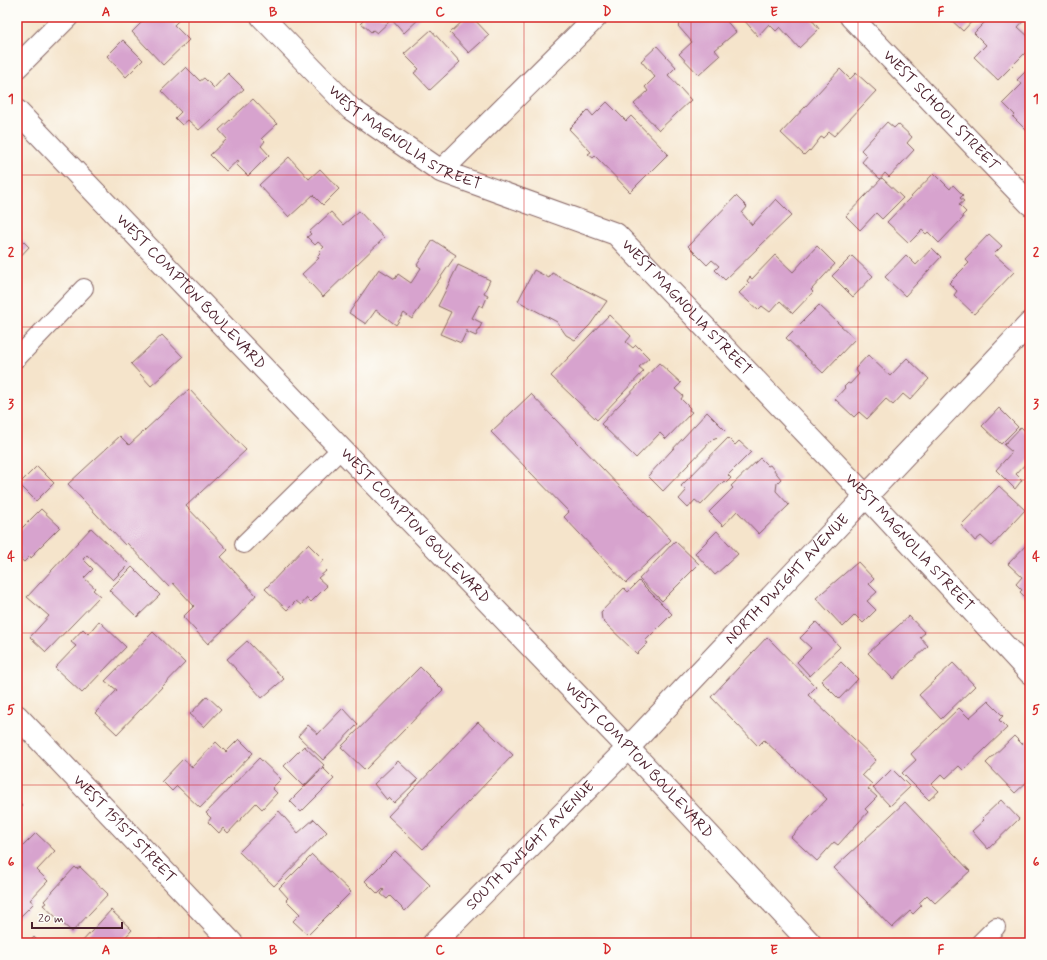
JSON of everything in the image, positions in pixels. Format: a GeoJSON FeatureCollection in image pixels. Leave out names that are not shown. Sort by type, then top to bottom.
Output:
{"type":"FeatureCollection","features":[{"type":"Feature","properties":{"kind":"street"},"geometry":{"type":"LineString","coordinates":[[17,67],[68,17]]}},
{"type":"Feature","properties":{"kind":"street","name":"WEST MAGNOLIA STREET"},"geometry":{"type":"LineString","coordinates":[[262,17],[352,109],[441,171],[616,234],[866,496],[1030,673]]}},
{"type":"Feature","properties":{"kind":"street"},"geometry":{"type":"LineString","coordinates":[[441,171],[596,17]]}},
{"type":"Feature","properties":{"kind":"street","name":"WEST SCHOOL STREET"},"geometry":{"type":"LineString","coordinates":[[851,17],[1030,204]]}},
{"type":"Feature","properties":{"kind":"street","name":"WEST COMPTON BOULEVARD"},"geometry":{"type":"LineString","coordinates":[[17,111],[628,748],[810,943]]}},
{"type":"Feature","properties":{"kind":"street","name":"NORTH DWIGHT AVENUE"},"geometry":{"type":"LineString","coordinates":[[628,748],[1030,323]]}},
{"type":"Feature","properties":{"kind":"street","name":"WEST 151ST STREET"},"geometry":{"type":"LineString","coordinates":[[17,716],[232,943]]}},
{"type":"Feature","properties":{"kind":"street","name":"SOUTH DWIGHT AVENUE"},"geometry":{"type":"LineString","coordinates":[[434,943],[628,748]]}},
{"type":"Feature","properties":{"kind":"lane"},"geometry":{"type":"LineString","coordinates":[[17,358],[84,288]]}},
{"type":"Feature","properties":{"kind":"lane"},"geometry":{"type":"LineString","coordinates":[[244,544],[341,449]]}},
{"type":"Feature","properties":{"kind":"lane"},"geometry":{"type":"LineString","coordinates":[[980,943],[996,927]]}},
{"type":"Feature","properties":{"kind":"building"},"geometry":{"type":"Polygon","coordinates":[[[147,17],[176,17],[179,20],[174,25],[189,40],[163,65],[132,32],[147,17]]]}},
{"type":"Feature","properties":{"kind":"building"},"geometry":{"type":"Polygon","coordinates":[[[361,17],[421,17],[404,33],[392,19],[377,33],[373,30],[371,32],[361,23],[364,20],[361,17]]]}},
{"type":"Feature","properties":{"kind":"building"},"geometry":{"type":"Polygon","coordinates":[[[467,17],[472,17],[489,35],[469,53],[450,33],[467,17]]]}},
{"type":"Feature","properties":{"kind":"building"},"geometry":{"type":"Polygon","coordinates":[[[687,17],[723,17],[736,32],[715,50],[720,56],[699,75],[679,54],[692,42],[678,26],[687,17]]]}},
{"type":"Feature","properties":{"kind":"building"},"geometry":{"type":"Polygon","coordinates":[[[743,17],[810,17],[819,29],[799,48],[780,27],[776,31],[769,24],[758,36],[743,19],[743,17]]]}},
{"type":"Feature","properties":{"kind":"building"},"geometry":{"type":"Polygon","coordinates":[[[948,17],[976,17],[963,31],[948,17]]]}},
{"type":"Feature","properties":{"kind":"building"},"geometry":{"type":"Polygon","coordinates":[[[990,17],[1027,17],[1018,27],[1030,38],[1030,48],[998,80],[974,57],[986,45],[974,33],[990,17]]]}},
{"type":"Feature","properties":{"kind":"building"},"geometry":{"type":"Polygon","coordinates":[[[431,30],[460,62],[430,90],[414,73],[419,69],[404,54],[431,30]]]}},
{"type":"Feature","properties":{"kind":"building"},"geometry":{"type":"Polygon","coordinates":[[[123,40],[143,60],[126,77],[107,56],[123,40]]]}},
{"type":"Feature","properties":{"kind":"building"},"geometry":{"type":"Polygon","coordinates":[[[657,46],[676,67],[668,75],[691,100],[659,130],[634,104],[648,91],[645,87],[655,77],[641,61],[657,46]]]}},
{"type":"Feature","properties":{"kind":"building"},"geometry":{"type":"Polygon","coordinates":[[[186,67],[200,81],[204,78],[214,88],[228,73],[244,89],[199,130],[188,120],[182,125],[175,118],[181,112],[161,91],[186,67]]]}},
{"type":"Feature","properties":{"kind":"building"},"geometry":{"type":"Polygon","coordinates":[[[1030,67],[1030,134],[1013,117],[1015,115],[1003,103],[1022,84],[1017,80],[1030,67]]]}},
{"type":"Feature","properties":{"kind":"building"},"geometry":{"type":"Polygon","coordinates":[[[840,69],[850,79],[856,73],[876,91],[834,136],[829,132],[823,138],[821,137],[810,151],[809,150],[804,155],[781,133],[840,69]]]}},
{"type":"Feature","properties":{"kind":"building"},"geometry":{"type":"Polygon","coordinates":[[[253,99],[277,124],[262,138],[265,141],[261,146],[269,155],[248,176],[236,164],[239,162],[238,160],[226,171],[210,155],[227,139],[219,130],[253,99]]]}},
{"type":"Feature","properties":{"kind":"building"},"geometry":{"type":"Polygon","coordinates":[[[607,102],[626,121],[631,116],[668,154],[630,192],[595,156],[593,158],[588,154],[591,152],[569,129],[588,110],[593,116],[607,102]]]}},
{"type":"Feature","properties":{"kind":"building"},"geometry":{"type":"Polygon","coordinates":[[[887,122],[894,128],[898,124],[912,137],[907,143],[914,150],[889,177],[885,173],[880,179],[862,162],[867,156],[861,150],[887,122]]]}},
{"type":"Feature","properties":{"kind":"building"},"geometry":{"type":"Polygon","coordinates":[[[289,157],[309,179],[320,169],[339,189],[323,205],[313,195],[289,217],[259,185],[289,157]]]}},
{"type":"Feature","properties":{"kind":"building"},"geometry":{"type":"Polygon","coordinates":[[[934,173],[950,189],[953,185],[963,195],[960,198],[964,201],[959,205],[966,212],[962,216],[963,218],[939,243],[928,232],[926,234],[922,230],[909,243],[887,222],[934,173]]]}},
{"type":"Feature","properties":{"kind":"building"},"geometry":{"type":"Polygon","coordinates":[[[882,178],[903,198],[882,219],[876,213],[860,230],[846,216],[882,178]]]}},
{"type":"Feature","properties":{"kind":"building"},"geometry":{"type":"Polygon","coordinates":[[[736,196],[747,207],[742,213],[752,225],[776,199],[792,215],[725,280],[715,270],[719,266],[712,260],[707,265],[688,246],[736,196]]]}},
{"type":"Feature","properties":{"kind":"building"},"geometry":{"type":"Polygon","coordinates":[[[359,211],[384,238],[323,297],[302,274],[319,258],[317,257],[321,253],[319,252],[324,247],[318,242],[315,245],[307,237],[311,234],[309,232],[331,212],[343,225],[359,211]]]}},
{"type":"Feature","properties":{"kind":"building"},"geometry":{"type":"Polygon","coordinates":[[[989,234],[1002,246],[994,254],[1014,272],[974,314],[954,295],[957,291],[949,283],[969,263],[965,259],[989,234]]]}},
{"type":"Feature","properties":{"kind":"building"},"geometry":{"type":"Polygon","coordinates":[[[17,235],[29,247],[17,260],[17,235]]]}},
{"type":"Feature","properties":{"kind":"building"},"geometry":{"type":"Polygon","coordinates":[[[433,240],[456,255],[412,319],[404,313],[396,325],[376,310],[366,324],[349,313],[379,269],[395,279],[398,274],[411,283],[421,268],[417,265],[433,240]]]}},
{"type":"Feature","properties":{"kind":"building"},"geometry":{"type":"Polygon","coordinates":[[[817,246],[835,264],[811,290],[813,292],[793,313],[780,301],[770,312],[762,306],[758,310],[739,293],[749,283],[747,281],[750,277],[752,279],[775,255],[793,272],[817,246]]]}},
{"type":"Feature","properties":{"kind":"building"},"geometry":{"type":"Polygon","coordinates":[[[932,248],[941,257],[905,296],[885,277],[906,255],[916,265],[932,248]]]}},
{"type":"Feature","properties":{"kind":"building"},"geometry":{"type":"Polygon","coordinates":[[[852,256],[873,276],[853,297],[832,276],[852,256]]]}},
{"type":"Feature","properties":{"kind":"building"},"geometry":{"type":"Polygon","coordinates":[[[458,265],[490,280],[484,293],[488,295],[483,307],[479,305],[472,318],[482,323],[476,336],[467,332],[467,330],[461,343],[440,334],[451,312],[438,306],[458,265]]]}},
{"type":"Feature","properties":{"kind":"building"},"geometry":{"type":"Polygon","coordinates":[[[534,270],[549,278],[552,273],[607,301],[590,325],[575,340],[566,335],[557,322],[518,301],[534,270]]]}},
{"type":"Feature","properties":{"kind":"building"},"geometry":{"type":"Polygon","coordinates":[[[819,305],[855,339],[823,373],[786,338],[819,305]]]}},
{"type":"Feature","properties":{"kind":"building"},"geometry":{"type":"Polygon","coordinates":[[[609,315],[631,336],[626,342],[633,348],[636,345],[649,358],[639,367],[644,371],[597,420],[551,376],[609,315]]]}},
{"type":"Feature","properties":{"kind":"building"},"geometry":{"type":"Polygon","coordinates":[[[162,335],[183,357],[151,386],[131,364],[162,335]]]}},
{"type":"Feature","properties":{"kind":"building"},"geometry":{"type":"Polygon","coordinates":[[[868,355],[890,376],[907,358],[929,379],[910,400],[903,394],[893,405],[886,399],[867,419],[859,412],[854,417],[835,399],[845,388],[844,387],[848,383],[850,384],[859,374],[855,369],[868,355]]]}},
{"type":"Feature","properties":{"kind":"building"},"geometry":{"type":"Polygon","coordinates":[[[659,363],[681,383],[675,389],[683,396],[681,399],[692,412],[666,439],[660,433],[636,458],[601,424],[659,363]]]}},
{"type":"Feature","properties":{"kind":"building"},"geometry":{"type":"Polygon","coordinates":[[[189,389],[246,450],[186,506],[228,550],[221,557],[256,595],[238,616],[208,644],[183,617],[194,606],[173,583],[169,587],[127,543],[125,545],[68,484],[120,436],[129,445],[189,389]]]}},
{"type":"Feature","properties":{"kind":"building"},"geometry":{"type":"Polygon","coordinates":[[[531,394],[671,540],[626,583],[564,517],[569,512],[491,432],[531,394]]]}},
{"type":"Feature","properties":{"kind":"building"},"geometry":{"type":"Polygon","coordinates":[[[999,408],[1018,427],[1001,444],[982,426],[999,408]]]}},
{"type":"Feature","properties":{"kind":"building"},"geometry":{"type":"Polygon","coordinates":[[[707,412],[725,430],[716,439],[714,438],[663,491],[648,476],[707,412]]]}},
{"type":"Feature","properties":{"kind":"building"},"geometry":{"type":"Polygon","coordinates":[[[1030,416],[1030,426],[1025,421],[1030,416]]]}},
{"type":"Feature","properties":{"kind":"building"},"geometry":{"type":"Polygon","coordinates":[[[1021,427],[1030,436],[1030,459],[1016,474],[1022,480],[1015,489],[996,470],[1012,452],[1004,445],[1021,427]]]}},
{"type":"Feature","properties":{"kind":"building"},"geometry":{"type":"Polygon","coordinates":[[[728,438],[735,445],[739,441],[751,452],[728,475],[731,478],[726,483],[724,481],[701,505],[695,500],[688,508],[679,499],[686,491],[681,486],[728,438]]]}},
{"type":"Feature","properties":{"kind":"building"},"geometry":{"type":"Polygon","coordinates":[[[760,458],[768,466],[770,465],[781,479],[777,483],[776,491],[789,505],[759,534],[737,511],[723,526],[709,512],[733,488],[731,486],[760,458]]]}},
{"type":"Feature","properties":{"kind":"building"},"geometry":{"type":"Polygon","coordinates":[[[37,466],[54,483],[36,501],[19,484],[37,466]]]}},
{"type":"Feature","properties":{"kind":"building"},"geometry":{"type":"Polygon","coordinates":[[[999,486],[1025,510],[992,546],[981,536],[975,541],[961,525],[999,486]]]}},
{"type":"Feature","properties":{"kind":"building"},"geometry":{"type":"Polygon","coordinates":[[[41,509],[60,527],[34,553],[35,554],[31,558],[30,556],[24,562],[17,556],[17,533],[41,509]]]}},
{"type":"Feature","properties":{"kind":"building"},"geometry":{"type":"Polygon","coordinates":[[[91,528],[129,564],[113,580],[87,555],[83,559],[93,569],[84,578],[95,588],[93,590],[100,596],[46,652],[30,637],[49,616],[27,597],[91,528]]]}},
{"type":"Feature","properties":{"kind":"building"},"geometry":{"type":"Polygon","coordinates":[[[717,531],[738,554],[715,575],[695,553],[717,531]]]}},
{"type":"Feature","properties":{"kind":"building"},"geometry":{"type":"Polygon","coordinates":[[[675,541],[699,564],[662,601],[639,579],[675,541]]]}},
{"type":"Feature","properties":{"kind":"building"},"geometry":{"type":"Polygon","coordinates":[[[1030,541],[1030,602],[1020,592],[1022,590],[1016,584],[1022,577],[1008,564],[1030,541]]]}},
{"type":"Feature","properties":{"kind":"building"},"geometry":{"type":"Polygon","coordinates":[[[308,544],[324,560],[319,564],[326,571],[318,578],[327,586],[311,602],[307,598],[301,605],[296,601],[287,610],[265,589],[308,544]]]}},
{"type":"Feature","properties":{"kind":"building"},"geometry":{"type":"Polygon","coordinates":[[[858,562],[874,579],[869,584],[877,592],[867,601],[876,610],[863,623],[855,615],[843,627],[816,598],[858,562]]]}},
{"type":"Feature","properties":{"kind":"building"},"geometry":{"type":"Polygon","coordinates":[[[132,567],[160,595],[137,617],[109,590],[132,567]]]}},
{"type":"Feature","properties":{"kind":"building"},"geometry":{"type":"Polygon","coordinates":[[[639,581],[672,614],[645,641],[648,643],[637,654],[602,620],[601,612],[624,588],[628,592],[639,581]]]}},
{"type":"Feature","properties":{"kind":"building"},"geometry":{"type":"Polygon","coordinates":[[[909,616],[925,633],[920,637],[928,646],[893,679],[868,653],[909,616]]]}},
{"type":"Feature","properties":{"kind":"building"},"geometry":{"type":"Polygon","coordinates":[[[99,621],[126,647],[82,693],[55,668],[76,646],[71,642],[83,629],[88,634],[99,621]]]}},
{"type":"Feature","properties":{"kind":"building"},"geometry":{"type":"Polygon","coordinates":[[[816,622],[840,647],[810,676],[797,662],[811,648],[800,638],[816,622]]]}},
{"type":"Feature","properties":{"kind":"building"},"geometry":{"type":"Polygon","coordinates":[[[153,632],[185,663],[117,734],[95,713],[117,690],[105,681],[153,632]]]}},
{"type":"Feature","properties":{"kind":"building"},"geometry":{"type":"Polygon","coordinates":[[[767,637],[816,687],[808,695],[876,760],[862,775],[872,784],[868,789],[877,797],[865,809],[868,812],[838,845],[834,842],[817,861],[791,837],[827,799],[764,740],[758,746],[711,697],[767,637]]]}},
{"type":"Feature","properties":{"kind":"building"},"geometry":{"type":"Polygon","coordinates":[[[247,641],[284,679],[262,698],[227,659],[247,641]]]}},
{"type":"Feature","properties":{"kind":"building"},"geometry":{"type":"Polygon","coordinates":[[[841,662],[858,679],[839,699],[821,681],[841,662]]]}},
{"type":"Feature","properties":{"kind":"building"},"geometry":{"type":"Polygon","coordinates":[[[953,663],[975,686],[941,719],[919,695],[953,663]]]}},
{"type":"Feature","properties":{"kind":"building"},"geometry":{"type":"Polygon","coordinates":[[[420,667],[443,690],[365,770],[341,747],[420,667]]]}},
{"type":"Feature","properties":{"kind":"building"},"geometry":{"type":"Polygon","coordinates":[[[207,696],[221,709],[204,727],[190,714],[207,696]]]}},
{"type":"Feature","properties":{"kind":"building"},"geometry":{"type":"Polygon","coordinates":[[[988,701],[1003,716],[999,720],[1007,728],[963,770],[959,766],[946,778],[942,774],[932,784],[939,791],[929,800],[902,773],[916,760],[911,754],[959,708],[969,718],[988,701]]]}},
{"type":"Feature","properties":{"kind":"building"},"geometry":{"type":"Polygon","coordinates":[[[343,708],[358,724],[323,760],[298,736],[308,725],[318,734],[343,708]]]}},
{"type":"Feature","properties":{"kind":"building"},"geometry":{"type":"Polygon","coordinates":[[[478,722],[513,755],[423,849],[388,816],[478,722]]]}},
{"type":"Feature","properties":{"kind":"building"},"geometry":{"type":"Polygon","coordinates":[[[1014,736],[1022,744],[1026,740],[1030,744],[1030,779],[1015,793],[986,763],[1014,736]]]}},
{"type":"Feature","properties":{"kind":"building"},"geometry":{"type":"Polygon","coordinates":[[[239,739],[253,753],[200,808],[177,786],[172,791],[162,781],[183,759],[192,767],[216,742],[226,752],[239,739]]]}},
{"type":"Feature","properties":{"kind":"building"},"geometry":{"type":"Polygon","coordinates":[[[304,746],[324,765],[304,786],[284,766],[304,746]]]}},
{"type":"Feature","properties":{"kind":"building"},"geometry":{"type":"Polygon","coordinates":[[[259,758],[281,779],[272,788],[277,793],[262,809],[256,803],[228,833],[223,828],[219,833],[208,822],[211,818],[206,813],[259,758]]]}},
{"type":"Feature","properties":{"kind":"building"},"geometry":{"type":"Polygon","coordinates":[[[398,761],[418,780],[394,803],[389,798],[387,800],[374,784],[398,761]]]}},
{"type":"Feature","properties":{"kind":"building"},"geometry":{"type":"Polygon","coordinates":[[[323,768],[334,779],[301,812],[290,801],[323,768]]]}},
{"type":"Feature","properties":{"kind":"building"},"geometry":{"type":"Polygon","coordinates":[[[892,769],[910,787],[890,806],[873,788],[892,769]]]}},
{"type":"Feature","properties":{"kind":"building"},"geometry":{"type":"Polygon","coordinates":[[[1001,800],[1019,819],[988,849],[972,831],[984,820],[982,818],[1001,800]]]}},
{"type":"Feature","properties":{"kind":"building"},"geometry":{"type":"Polygon","coordinates":[[[17,801],[22,806],[17,811],[17,801]]]}},
{"type":"Feature","properties":{"kind":"building"},"geometry":{"type":"Polygon","coordinates":[[[905,802],[970,871],[935,903],[927,895],[919,903],[922,905],[913,914],[910,911],[892,928],[834,868],[905,802]]]}},
{"type":"Feature","properties":{"kind":"building"},"geometry":{"type":"Polygon","coordinates":[[[279,811],[298,833],[314,819],[327,832],[274,886],[239,852],[279,811]]]}},
{"type":"Feature","properties":{"kind":"building"},"geometry":{"type":"Polygon","coordinates":[[[36,833],[55,851],[37,870],[48,881],[30,900],[34,903],[17,920],[17,851],[22,855],[23,854],[19,850],[36,833]]]}},
{"type":"Feature","properties":{"kind":"building"},"geometry":{"type":"Polygon","coordinates":[[[395,851],[430,885],[405,911],[390,896],[387,899],[381,894],[384,890],[383,889],[378,894],[365,881],[395,851]]]}},
{"type":"Feature","properties":{"kind":"building"},"geometry":{"type":"Polygon","coordinates":[[[312,855],[351,892],[308,935],[293,921],[300,914],[286,900],[288,898],[279,888],[312,855]]]}},
{"type":"Feature","properties":{"kind":"building"},"geometry":{"type":"Polygon","coordinates":[[[75,867],[77,869],[80,867],[108,894],[72,932],[43,905],[46,903],[44,901],[75,867]]]}},
{"type":"Feature","properties":{"kind":"building"},"geometry":{"type":"Polygon","coordinates":[[[111,910],[132,930],[120,943],[81,943],[111,910]]]}},
{"type":"Feature","properties":{"kind":"building"},"geometry":{"type":"Polygon","coordinates":[[[34,937],[40,943],[28,943],[34,937]]]}},
{"type":"Feature","properties":{"kind":"building"},"geometry":{"type":"Polygon","coordinates":[[[159,939],[162,939],[166,943],[155,943],[159,939]]]}}]}
